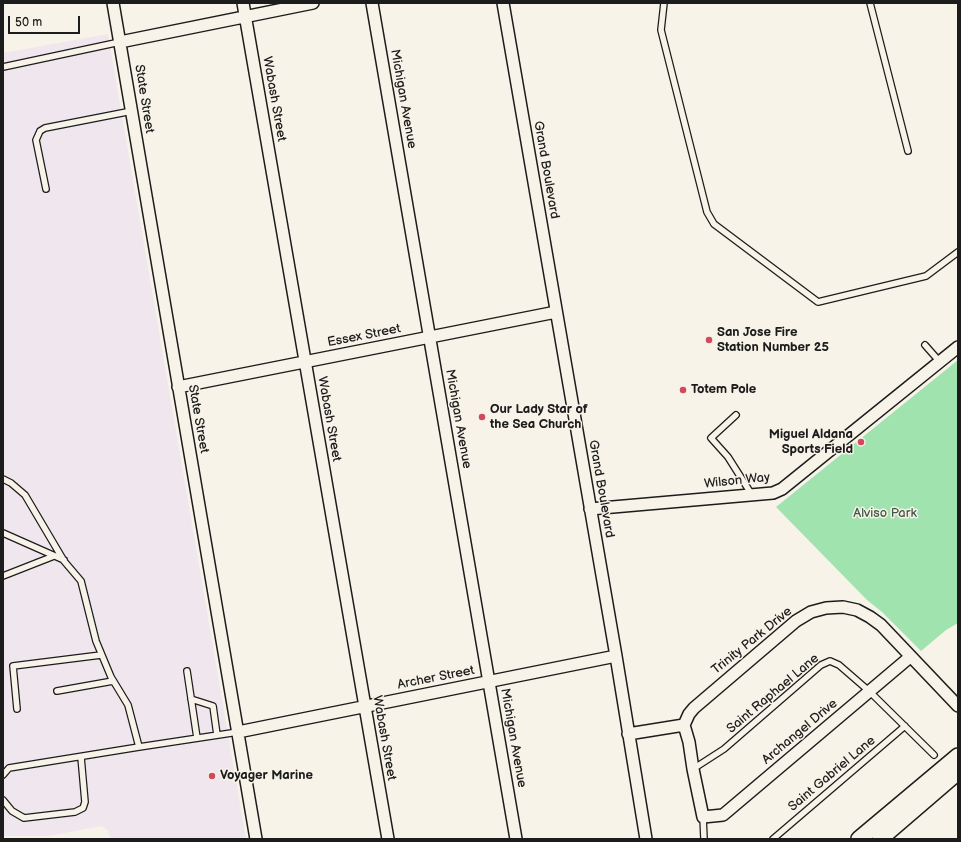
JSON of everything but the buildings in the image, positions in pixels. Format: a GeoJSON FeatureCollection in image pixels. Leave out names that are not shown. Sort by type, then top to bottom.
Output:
{"type":"FeatureCollection","features":[{"type":"Feature","properties":{"kind":"main road"},"geometry":{"type":"LineString","coordinates":[[859,839],[958,756]]}},
{"type":"Feature","properties":{"kind":"main road"},"geometry":{"type":"LineString","coordinates":[[880,839],[958,772]]}},
{"type":"Feature","properties":{"kind":"street","name":"State Street"},"geometry":{"type":"LineString","coordinates":[[113,3],[256,839]]}},
{"type":"Feature","properties":{"kind":"street","name":"Wabash Street"},"geometry":{"type":"LineString","coordinates":[[243,3],[388,839]]}},
{"type":"Feature","properties":{"kind":"street"},"geometry":{"type":"LineString","coordinates":[[120,42],[313,3]]}},
{"type":"Feature","properties":{"kind":"street","name":"Michigan Avenue"},"geometry":{"type":"LineString","coordinates":[[372,3],[516,839]]}},
{"type":"Feature","properties":{"kind":"street","name":"Grand Boulevard"},"geometry":{"type":"LineString","coordinates":[[503,3],[616,656],[646,839]]}},
{"type":"Feature","properties":{"kind":"street","name":"Essex Street"},"geometry":{"type":"LineString","coordinates":[[178,387],[556,312]]}},
{"type":"Feature","properties":{"kind":"street","name":"Wilson Way"},"geometry":{"type":"LineString","coordinates":[[590,509],[773,493],[782,489],[958,347]]}},
{"type":"Feature","properties":{"kind":"street","name":"Trinity Park Drive"},"geometry":{"type":"LineString","coordinates":[[684,725],[689,714],[694,708],[796,621],[811,612],[826,608],[843,607],[857,610],[881,625],[958,706]]}},
{"type":"Feature","properties":{"kind":"street","name":"Archer Street"},"geometry":{"type":"LineString","coordinates":[[238,732],[616,656]]}},
{"type":"Feature","properties":{"kind":"street","name":"Archangel Drive"},"geometry":{"type":"LineString","coordinates":[[703,817],[723,815],[910,657]]}},
{"type":"Feature","properties":{"kind":"street"},"geometry":{"type":"LineString","coordinates":[[628,734],[684,725],[689,742],[703,817]]}},
{"type":"Feature","properties":{"kind":"lane"},"geometry":{"type":"LineString","coordinates":[[664,3],[661,30],[707,212],[714,224],[818,302],[926,276],[958,252]]}},
{"type":"Feature","properties":{"kind":"lane"},"geometry":{"type":"LineString","coordinates":[[870,3],[908,151]]}},
{"type":"Feature","properties":{"kind":"lane"},"geometry":{"type":"LineString","coordinates":[[3,67],[120,42]]}},
{"type":"Feature","properties":{"kind":"lane"},"geometry":{"type":"LineString","coordinates":[[46,189],[36,140],[40,131],[45,128],[132,111]]}},
{"type":"Feature","properties":{"kind":"lane"},"geometry":{"type":"LineString","coordinates":[[925,345],[940,362]]}},
{"type":"Feature","properties":{"kind":"lane"},"geometry":{"type":"LineString","coordinates":[[736,415],[711,438],[728,457],[752,495]]}},
{"type":"Feature","properties":{"kind":"lane"},"geometry":{"type":"LineString","coordinates":[[3,479],[11,483],[25,495],[64,561],[81,581],[96,641],[113,681],[128,705],[139,747]]}},
{"type":"Feature","properties":{"kind":"lane"},"geometry":{"type":"LineString","coordinates":[[3,534],[64,561]]}},
{"type":"Feature","properties":{"kind":"lane"},"geometry":{"type":"LineString","coordinates":[[3,576],[54,556]]}},
{"type":"Feature","properties":{"kind":"lane"},"geometry":{"type":"LineString","coordinates":[[17,709],[13,666],[101,655]]}},
{"type":"Feature","properties":{"kind":"lane","name":"Saint Raphael Lane"},"geometry":{"type":"LineString","coordinates":[[693,769],[724,749],[821,665],[830,661],[839,664],[870,691],[934,755]]}},
{"type":"Feature","properties":{"kind":"lane"},"geometry":{"type":"LineString","coordinates":[[187,671],[196,738]]}},
{"type":"Feature","properties":{"kind":"lane"},"geometry":{"type":"LineString","coordinates":[[57,691],[113,681]]}},
{"type":"Feature","properties":{"kind":"lane"},"geometry":{"type":"LineString","coordinates":[[191,699],[213,706],[218,735]]}},
{"type":"Feature","properties":{"kind":"lane","name":"Saint Gabriel Lane"},"geometry":{"type":"LineString","coordinates":[[773,839],[904,726]]}},
{"type":"Feature","properties":{"kind":"lane"},"geometry":{"type":"LineString","coordinates":[[3,775],[9,768],[238,732]]}},
{"type":"Feature","properties":{"kind":"lane"},"geometry":{"type":"LineString","coordinates":[[3,800],[12,811],[24,818],[76,812],[82,808],[85,802],[81,757]]}},
{"type":"Feature","properties":{"kind":"lane"},"geometry":{"type":"LineString","coordinates":[[703,817],[704,839]]}},
{"type":"Feature","properties":{"kind":"shaded area"},"geometry":{"type":"Polygon","coordinates":[[[108,34],[246,839],[110,839],[108,830],[101,826],[49,836],[3,836],[3,53],[108,34]]]}},
{"type":"Feature","properties":{"kind":"green space","name":"Alviso Park"},"geometry":{"type":"Polygon","coordinates":[[[958,360],[958,623],[946,630],[921,651],[882,612],[867,600],[776,507],[958,360]]]}},
{"type":"Feature","properties":{"kind":"place","name":"San Jose Fire Station Number 25"},"geometry":{"type":"Point","coordinates":[709,340]}},
{"type":"Feature","properties":{"kind":"place","name":"Totem Pole"},"geometry":{"type":"Point","coordinates":[683,390]}},
{"type":"Feature","properties":{"kind":"place","name":"Our Lady Star of the Sea Church"},"geometry":{"type":"Point","coordinates":[482,417]}},
{"type":"Feature","properties":{"kind":"place","name":"Miguel Aldana Sports Field"},"geometry":{"type":"Point","coordinates":[861,442]}},
{"type":"Feature","properties":{"kind":"place","name":"Voyager Marine"},"geometry":{"type":"Point","coordinates":[212,776]}}]}
